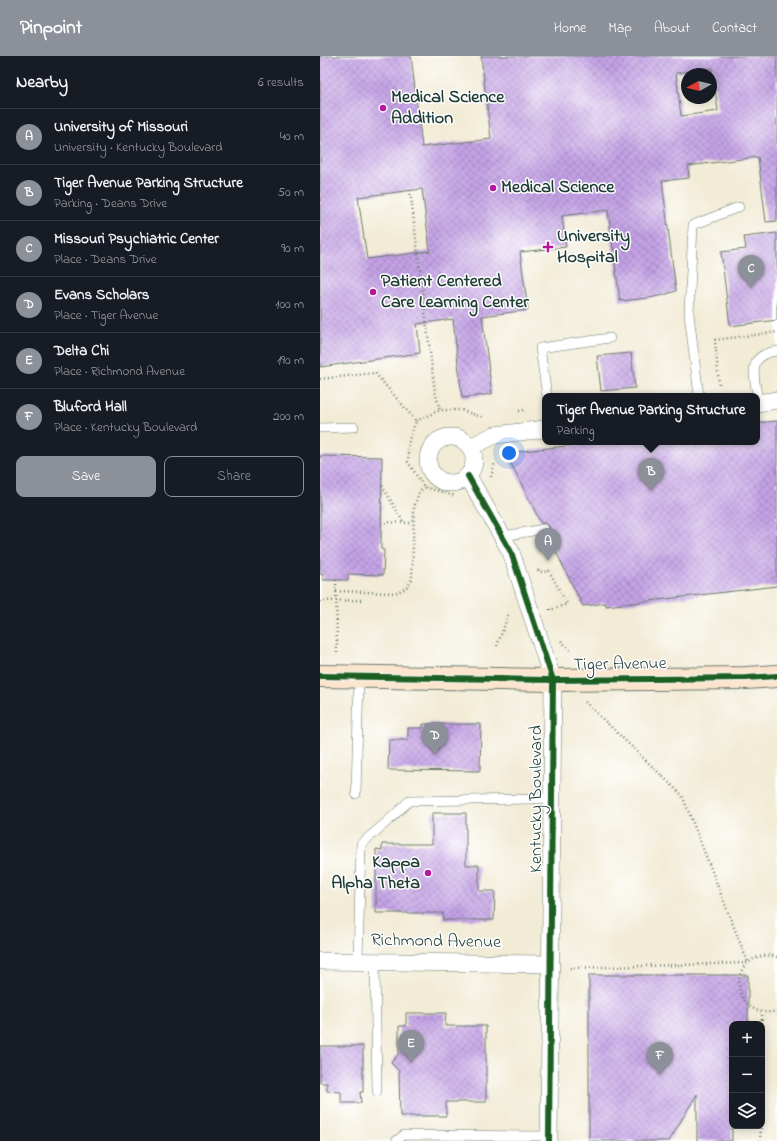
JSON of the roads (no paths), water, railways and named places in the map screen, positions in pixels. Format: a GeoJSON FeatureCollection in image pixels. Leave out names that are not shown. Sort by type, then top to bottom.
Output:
{"type":"FeatureCollection","features":[{"type":"Feature","properties":{"kind":"street"},"geometry":{"type":"LineString","coordinates":[[760,400],[777,400]]}},
{"type":"Feature","properties":{"kind":"street"},"geometry":{"type":"LineString","coordinates":[[470,447],[495,435],[542,429]]}},
{"type":"Feature","properties":{"kind":"street"},"geometry":{"type":"LineString","coordinates":[[447,437],[455,437],[463,440],[470,447],[475,459],[473,467],[464,480],[449,484],[442,482],[431,472],[428,465],[428,458],[434,444],[439,440],[447,437]]}},
{"type":"Feature","properties":{"kind":"street","name":"Kentucky Boulevard"},"geometry":{"type":"LineString","coordinates":[[468,476],[511,552],[553,680],[552,798],[558,966],[549,1138]]}},
{"type":"Feature","properties":{"kind":"street","name":"Tiger Avenue"},"geometry":{"type":"LineString","coordinates":[[320,676],[553,680],[746,678],[777,676]]}},
{"type":"Feature","properties":{"kind":"street","name":"Richmond Avenue"},"geometry":{"type":"LineString","coordinates":[[320,961],[558,966]]}},
{"type":"Feature","properties":{"kind":"lane"},"geometry":{"type":"LineString","coordinates":[[699,393],[689,314],[693,225],[739,207]]}},
{"type":"Feature","properties":{"kind":"lane"},"geometry":{"type":"LineString","coordinates":[[547,393],[540,348],[610,338]]}},
{"type":"Feature","properties":{"kind":"lane"},"geometry":{"type":"LineString","coordinates":[[756,393],[753,367],[757,359],[766,353],[777,352]]}},
{"type":"Feature","properties":{"kind":"lane"},"geometry":{"type":"LineString","coordinates":[[320,428],[354,427]]}},
{"type":"Feature","properties":{"kind":"lane"},"geometry":{"type":"LineString","coordinates":[[502,536],[544,529]]}},
{"type":"Feature","properties":{"kind":"lane"},"geometry":{"type":"LineString","coordinates":[[356,794],[359,677]]}},
{"type":"Feature","properties":{"kind":"lane"},"geometry":{"type":"LineString","coordinates":[[358,961],[361,844],[409,801],[552,798]]}},
{"type":"Feature","properties":{"kind":"lane"},"geometry":{"type":"LineString","coordinates":[[375,961],[377,1091]]}},
{"type":"Feature","properties":{"kind":"lane"},"geometry":{"type":"LineString","coordinates":[[396,1141],[404,1136],[549,1138]]}},
{"type":"Feature","properties":{"kind":"place","name":"Medical Science Addition"},"geometry":{"type":"Point","coordinates":[383,108]}},
{"type":"Feature","properties":{"kind":"place","name":"Medical Science"},"geometry":{"type":"Point","coordinates":[493,188]}},
{"type":"Feature","properties":{"kind":"place","name":"University Hospital"},"geometry":{"type":"Point","coordinates":[548,247]}},
{"type":"Feature","properties":{"kind":"place","name":"Missouri Psychiatric Center"},"geometry":{"type":"Point","coordinates":[751,288]}},
{"type":"Feature","properties":{"kind":"place","name":"Patient Centered Care Learning Center"},"geometry":{"type":"Point","coordinates":[373,292]}},
{"type":"Feature","properties":{"kind":"place","name":"Tiger Avenue Parking Structure"},"geometry":{"type":"Point","coordinates":[651,491]}},
{"type":"Feature","properties":{"kind":"place","name":"University of Missouri"},"geometry":{"type":"Point","coordinates":[548,561]}},
{"type":"Feature","properties":{"kind":"place","name":"Evans Scholars"},"geometry":{"type":"Point","coordinates":[435,755]}},
{"type":"Feature","properties":{"kind":"place","name":"Kappa Alpha Theta"},"geometry":{"type":"Point","coordinates":[428,873]}},
{"type":"Feature","properties":{"kind":"place","name":"Delta Chi"},"geometry":{"type":"Point","coordinates":[411,1063]}},
{"type":"Feature","properties":{"kind":"place","name":"Bluford Hall"},"geometry":{"type":"Point","coordinates":[660,1075]}}]}
